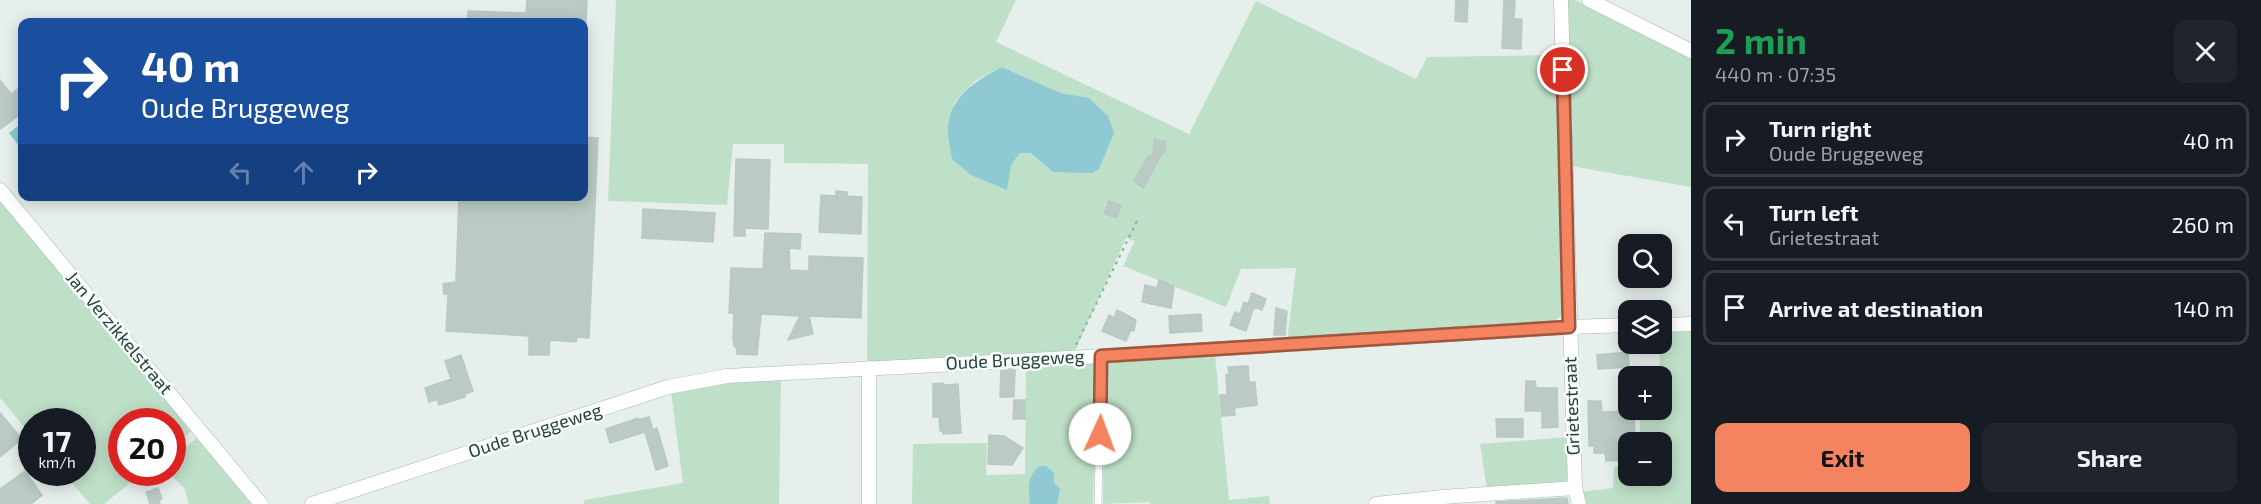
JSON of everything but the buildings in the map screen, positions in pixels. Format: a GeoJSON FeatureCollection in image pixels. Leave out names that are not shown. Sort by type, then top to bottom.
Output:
{"type":"FeatureCollection","features":[{"type":"Feature","properties":{"kind":"street","name":"Grietestraat"},"geometry":{"type":"LineString","coordinates":[[1562,0],[1569,327],[1575,488],[1579,504]]}},
{"type":"Feature","properties":{"kind":"street"},"geometry":{"type":"LineString","coordinates":[[1589,0],[1691,51]]}},
{"type":"Feature","properties":{"kind":"street","name":"Jan Verzikkelstraat"},"geometry":{"type":"LineString","coordinates":[[0,190],[261,504]]}},
{"type":"Feature","properties":{"kind":"street"},"geometry":{"type":"LineString","coordinates":[[1672,325],[1691,324]]}},
{"type":"Feature","properties":{"kind":"street","name":"Oude Bruggeweg"},"geometry":{"type":"LineString","coordinates":[[312,504],[668,387],[727,376],[1618,325]]}},
{"type":"Feature","properties":{"kind":"street"},"geometry":{"type":"LineString","coordinates":[[869,368],[869,504]]}},
{"type":"Feature","properties":{"kind":"street"},"geometry":{"type":"LineString","coordinates":[[1376,504],[1443,496],[1575,488]]}},
{"type":"Feature","properties":{"kind":"lane"},"geometry":{"type":"LineString","coordinates":[[1098,504],[1101,356]]}},
{"type":"Feature","properties":{"kind":"path"},"geometry":{"type":"LineString","coordinates":[[1069,358],[1137,221]]}},
{"type":"Feature","properties":{"kind":"green space"},"geometry":{"type":"Polygon","coordinates":[[[616,0],[1016,0],[996,42],[1189,134],[1256,1],[1416,79],[1427,57],[1558,55],[1565,313],[1549,325],[1287,341],[1296,268],[1241,269],[1226,307],[1123,266],[1135,241],[1126,238],[1075,351],[867,363],[868,164],[784,163],[784,144],[733,144],[727,205],[608,201],[616,0]],[[1002,67],[975,81],[955,101],[948,127],[1011,165],[1020,153],[1029,153],[1053,172],[1089,98],[1061,93],[1002,67]]]}},
{"type":"Feature","properties":{"kind":"green space"},"geometry":{"type":"Polygon","coordinates":[[[1567,0],[1575,0],[1691,57],[1691,187],[1571,166],[1567,0]]]}},
{"type":"Feature","properties":{"kind":"green space"},"geometry":{"type":"Polygon","coordinates":[[[0,197],[176,408],[108,408],[108,486],[126,486],[104,504],[90,504],[74,486],[96,486],[96,408],[18,408],[18,419],[0,398],[0,197]]]}},
{"type":"Feature","properties":{"kind":"green space"},"geometry":{"type":"Polygon","coordinates":[[[1691,329],[1691,504],[1583,504],[1580,492],[1613,488],[1614,467],[1618,467],[1618,486],[1672,486],[1672,432],[1640,432],[1640,420],[1672,420],[1672,366],[1660,366],[1659,354],[1672,354],[1672,330],[1691,329]]]}},
{"type":"Feature","properties":{"kind":"green space"},"geometry":{"type":"Polygon","coordinates":[[[1215,355],[1229,500],[1269,496],[1270,504],[1150,504],[1149,502],[1103,504],[1105,360],[1215,355]]]}},
{"type":"Feature","properties":{"kind":"green space"},"geometry":{"type":"Polygon","coordinates":[[[1097,360],[1093,504],[912,504],[913,444],[987,443],[986,475],[1025,474],[1026,365],[1097,360]]]}},
{"type":"Feature","properties":{"kind":"green space"},"geometry":{"type":"Polygon","coordinates":[[[781,379],[779,504],[584,504],[584,500],[683,483],[671,392],[698,386],[781,379]]]}},
{"type":"Feature","properties":{"kind":"green space"},"geometry":{"type":"Polygon","coordinates":[[[186,419],[194,429],[186,436],[186,419]]]}},
{"type":"Feature","properties":{"kind":"green space"},"geometry":{"type":"Polygon","coordinates":[[[199,436],[256,504],[189,504],[182,486],[186,486],[186,447],[199,436]]]}},
{"type":"Feature","properties":{"kind":"green space"},"geometry":{"type":"Polygon","coordinates":[[[1568,437],[1569,481],[1564,484],[1487,489],[1480,444],[1568,437]]]}},
{"type":"Feature","properties":{"kind":"water"},"geometry":{"type":"Polygon","coordinates":[[[1002,67],[1061,93],[1089,98],[1108,116],[1114,133],[1099,169],[1092,173],[1053,172],[1030,153],[1020,153],[1011,165],[1007,190],[971,175],[952,159],[948,126],[954,105],[975,83],[1002,67]]]}},
{"type":"Feature","properties":{"kind":"water"},"geometry":{"type":"Polygon","coordinates":[[[18,126],[18,145],[9,133],[18,126]]]}},
{"type":"Feature","properties":{"kind":"water"},"geometry":{"type":"Polygon","coordinates":[[[1040,466],[1046,466],[1054,473],[1054,483],[1060,489],[1057,504],[1030,504],[1031,478],[1040,466]]]}},
{"type":"Feature","properties":{"kind":"route"},"geometry":{"type":"LineString","coordinates":[[1100,434],[1101,356],[1569,327],[1563,70]]}}]}
